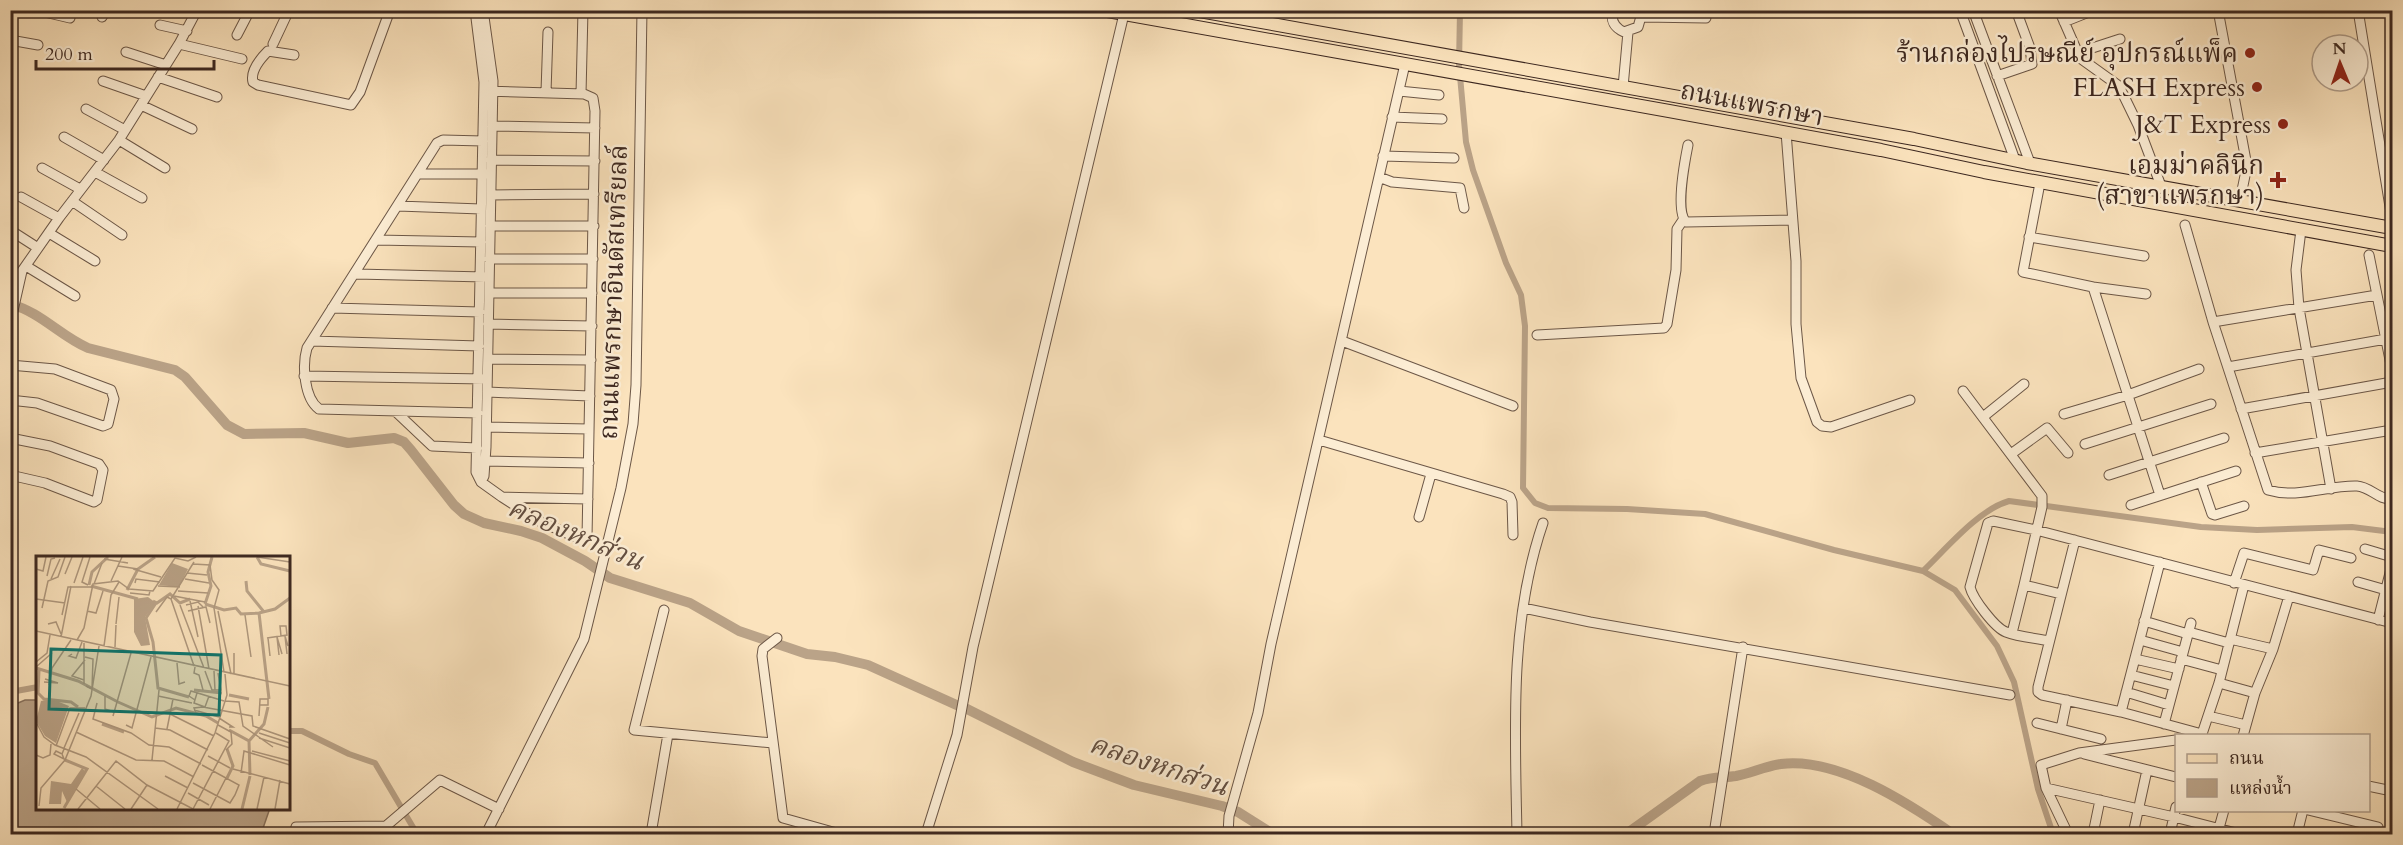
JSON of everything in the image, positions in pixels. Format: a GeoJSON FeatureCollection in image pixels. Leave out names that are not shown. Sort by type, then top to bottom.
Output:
{"type":"FeatureCollection","features":[{"type":"Feature","properties":{"kind":"main road","name":"ถนนแพรกษา"},"geometry":{"type":"LineString","coordinates":[[1102,10],[1786,132],[2040,183],[2392,246]]}},
{"type":"Feature","properties":{"kind":"main road","name":"ถนนแพรกษา"},"geometry":{"type":"LineString","coordinates":[[1194,10],[1236,14],[1444,55],[2392,228]]}},
{"type":"Feature","properties":{"kind":"main road"},"geometry":{"type":"LineString","coordinates":[[1927,160],[1930,142]]}},
{"type":"Feature","properties":{"kind":"street"},"geometry":{"type":"LineString","coordinates":[[36,10],[70,18]]}},
{"type":"Feature","properties":{"kind":"street"},"geometry":{"type":"LineString","coordinates":[[10,324],[20,280],[26,266],[80,189],[119,140],[187,31],[197,10]]}},
{"type":"Feature","properties":{"kind":"street"},"geometry":{"type":"LineString","coordinates":[[237,35],[250,10]]}},
{"type":"Feature","properties":{"kind":"street"},"geometry":{"type":"LineString","coordinates":[[294,55],[268,51],[254,70],[252,76],[254,82],[258,85],[351,105],[360,92],[390,10]]}},
{"type":"Feature","properties":{"kind":"street"},"geometry":{"type":"LineString","coordinates":[[475,10],[481,25]]}},
{"type":"Feature","properties":{"kind":"street"},"geometry":{"type":"LineString","coordinates":[[483,10],[481,25],[488,91],[492,126],[491,160],[486,174],[481,208],[481,242],[489,293],[488,358],[478,412],[476,472],[481,482],[541,522],[586,540],[588,534],[594,226],[593,98],[581,93],[488,91]]}},
{"type":"Feature","properties":{"kind":"street"},"geometry":{"type":"LineString","coordinates":[[581,93],[583,10]]}},
{"type":"Feature","properties":{"kind":"street","name":"ถนนแพรกษาอินดัสเทรียลล์"},"geometry":{"type":"LineString","coordinates":[[486,834],[584,639],[621,488],[634,404],[642,10]]}},
{"type":"Feature","properties":{"kind":"street"},"geometry":{"type":"LineString","coordinates":[[1613,10],[1612,17],[1616,27],[1628,32],[1638,27],[1642,14],[1706,18]]}},
{"type":"Feature","properties":{"kind":"street"},"geometry":{"type":"LineString","coordinates":[[1960,10],[2015,160]]}},
{"type":"Feature","properties":{"kind":"street"},"geometry":{"type":"LineString","coordinates":[[1973,10],[2030,163]]}},
{"type":"Feature","properties":{"kind":"street"},"geometry":{"type":"LineString","coordinates":[[1997,75],[2032,64],[2030,48],[2016,10]]}},
{"type":"Feature","properties":{"kind":"street"},"geometry":{"type":"LineString","coordinates":[[2060,10],[2080,58],[2119,86],[2138,125],[2161,186]]}},
{"type":"Feature","properties":{"kind":"street"},"geometry":{"type":"LineString","coordinates":[[2064,22],[2094,10]]}},
{"type":"Feature","properties":{"kind":"street"},"geometry":{"type":"LineString","coordinates":[[2218,10],[2247,166],[2240,200]]}},
{"type":"Feature","properties":{"kind":"street"},"geometry":{"type":"LineString","coordinates":[[2358,10],[2392,219]]}},
{"type":"Feature","properties":{"kind":"street"},"geometry":{"type":"LineString","coordinates":[[273,44],[286,11]]}},
{"type":"Feature","properties":{"kind":"street"},"geometry":{"type":"LineString","coordinates":[[926,834],[957,735],[973,647],[1124,14]]}},
{"type":"Feature","properties":{"kind":"street"},"geometry":{"type":"LineString","coordinates":[[160,25],[187,31]]}},
{"type":"Feature","properties":{"kind":"street"},"geometry":{"type":"LineString","coordinates":[[546,92],[548,32]]}},
{"type":"Feature","properties":{"kind":"street"},"geometry":{"type":"LineString","coordinates":[[1623,87],[1628,32]]}},
{"type":"Feature","properties":{"kind":"street"},"geometry":{"type":"LineString","coordinates":[[2077,53],[2120,39]]}},
{"type":"Feature","properties":{"kind":"street"},"geometry":{"type":"LineString","coordinates":[[11,43],[38,45]]}},
{"type":"Feature","properties":{"kind":"street"},"geometry":{"type":"LineString","coordinates":[[179,44],[242,59]]}},
{"type":"Feature","properties":{"kind":"street"},"geometry":{"type":"LineString","coordinates":[[126,52],[166,65]]}},
{"type":"Feature","properties":{"kind":"street"},"geometry":{"type":"LineString","coordinates":[[1228,834],[1231,812],[1261,702],[1271,644],[1405,64]]}},
{"type":"Feature","properties":{"kind":"street"},"geometry":{"type":"LineString","coordinates":[[158,77],[217,97]]}},
{"type":"Feature","properties":{"kind":"street"},"geometry":{"type":"LineString","coordinates":[[103,81],[192,129]]}},
{"type":"Feature","properties":{"kind":"street"},"geometry":{"type":"LineString","coordinates":[[481,482],[484,476],[485,461],[487,392],[483,380],[479,346],[480,312],[489,260],[491,195],[486,174],[483,141],[488,91]]}},
{"type":"Feature","properties":{"kind":"street"},"geometry":{"type":"LineString","coordinates":[[1399,91],[1439,95]]}},
{"type":"Feature","properties":{"kind":"street"},"geometry":{"type":"LineString","coordinates":[[86,109],[125,130]]}},
{"type":"Feature","properties":{"kind":"street"},"geometry":{"type":"LineString","coordinates":[[1392,117],[1442,119]]}},
{"type":"Feature","properties":{"kind":"street"},"geometry":{"type":"LineString","coordinates":[[492,126],[595,128]]}},
{"type":"Feature","properties":{"kind":"street"},"geometry":{"type":"LineString","coordinates":[[1786,132],[1791,220],[1796,261],[1796,324],[1801,378],[1817,422],[1826,427],[1840,424],[1910,400]]}},
{"type":"Feature","properties":{"kind":"street"},"geometry":{"type":"LineString","coordinates":[[64,136],[104,160]]}},
{"type":"Feature","properties":{"kind":"street"},"geometry":{"type":"LineString","coordinates":[[119,140],[165,168]]}},
{"type":"Feature","properties":{"kind":"street"},"geometry":{"type":"LineString","coordinates":[[478,412],[317,408],[304,376],[307,348],[440,141],[483,141]]}},
{"type":"Feature","properties":{"kind":"street"},"geometry":{"type":"LineString","coordinates":[[1537,335],[1664,328],[1667,324],[1676,270],[1677,229],[1683,220],[1681,213],[1683,171],[1688,145]]}},
{"type":"Feature","properties":{"kind":"street"},"geometry":{"type":"LineString","coordinates":[[1383,156],[1454,158]]}},
{"type":"Feature","properties":{"kind":"street"},"geometry":{"type":"LineString","coordinates":[[491,160],[595,161]]}},
{"type":"Feature","properties":{"kind":"street"},"geometry":{"type":"LineString","coordinates":[[42,168],[80,189]]}},
{"type":"Feature","properties":{"kind":"street"},"geometry":{"type":"LineString","coordinates":[[95,172],[142,198]]}},
{"type":"Feature","properties":{"kind":"street"},"geometry":{"type":"LineString","coordinates":[[419,174],[486,174]]}},
{"type":"Feature","properties":{"kind":"street"},"geometry":{"type":"LineString","coordinates":[[1379,177],[1392,182],[1460,188],[1464,208]]}},
{"type":"Feature","properties":{"kind":"street"},"geometry":{"type":"LineString","coordinates":[[2040,183],[2023,272],[2093,287],[2146,294]]}},
{"type":"Feature","properties":{"kind":"street"},"geometry":{"type":"LineString","coordinates":[[491,195],[594,194]]}},
{"type":"Feature","properties":{"kind":"street"},"geometry":{"type":"LineString","coordinates":[[21,197],[59,218]]}},
{"type":"Feature","properties":{"kind":"street"},"geometry":{"type":"LineString","coordinates":[[72,201],[122,235]]}},
{"type":"Feature","properties":{"kind":"street"},"geometry":{"type":"LineString","coordinates":[[398,206],[481,208]]}},
{"type":"Feature","properties":{"kind":"street"},"geometry":{"type":"LineString","coordinates":[[1683,220],[1692,223],[1791,220]]}},
{"type":"Feature","properties":{"kind":"street"},"geometry":{"type":"LineString","coordinates":[[2185,225],[2213,322],[2268,490],[2284,495],[2359,486],[2384,499],[2392,499]]}},
{"type":"Feature","properties":{"kind":"street"},"geometry":{"type":"LineString","coordinates":[[490,226],[594,226]]}},
{"type":"Feature","properties":{"kind":"street"},"geometry":{"type":"LineString","coordinates":[[10,230],[38,248]]}},
{"type":"Feature","properties":{"kind":"street"},"geometry":{"type":"LineString","coordinates":[[2301,230],[2296,270],[2299,308],[2331,489]]}},
{"type":"Feature","properties":{"kind":"street"},"geometry":{"type":"LineString","coordinates":[[49,233],[95,261]]}},
{"type":"Feature","properties":{"kind":"street"},"geometry":{"type":"LineString","coordinates":[[2029,237],[2144,256]]}},
{"type":"Feature","properties":{"kind":"street"},"geometry":{"type":"LineString","coordinates":[[376,240],[481,242]]}},
{"type":"Feature","properties":{"kind":"street"},"geometry":{"type":"LineString","coordinates":[[2369,255],[2392,370]]}},
{"type":"Feature","properties":{"kind":"street"},"geometry":{"type":"LineString","coordinates":[[489,260],[593,260]]}},
{"type":"Feature","properties":{"kind":"street"},"geometry":{"type":"LineString","coordinates":[[26,266],[75,296]]}},
{"type":"Feature","properties":{"kind":"street"},"geometry":{"type":"LineString","coordinates":[[356,273],[485,277]]}},
{"type":"Feature","properties":{"kind":"street"},"geometry":{"type":"LineString","coordinates":[[10,274],[20,280]]}},
{"type":"Feature","properties":{"kind":"street"},"geometry":{"type":"LineString","coordinates":[[2093,287],[2160,495]]}},
{"type":"Feature","properties":{"kind":"street"},"geometry":{"type":"LineString","coordinates":[[489,293],[592,293]]}},
{"type":"Feature","properties":{"kind":"street"},"geometry":{"type":"LineString","coordinates":[[2213,322],[2377,295]]}},
{"type":"Feature","properties":{"kind":"street"},"geometry":{"type":"LineString","coordinates":[[332,308],[480,312]]}},
{"type":"Feature","properties":{"kind":"street"},"geometry":{"type":"LineString","coordinates":[[488,324],[592,326]]}},
{"type":"Feature","properties":{"kind":"street"},"geometry":{"type":"LineString","coordinates":[[2228,367],[2386,339]]}},
{"type":"Feature","properties":{"kind":"street"},"geometry":{"type":"LineString","coordinates":[[312,341],[479,346]]}},
{"type":"Feature","properties":{"kind":"street"},"geometry":{"type":"LineString","coordinates":[[1342,341],[1513,406]]}},
{"type":"Feature","properties":{"kind":"street"},"geometry":{"type":"LineString","coordinates":[[488,358],[591,360]]}},
{"type":"Feature","properties":{"kind":"street"},"geometry":{"type":"LineString","coordinates":[[10,365],[55,369],[111,390],[114,399],[108,424],[103,426],[37,404],[10,400]]}},
{"type":"Feature","properties":{"kind":"street"},"geometry":{"type":"LineString","coordinates":[[2064,414],[2128,395],[2199,369]]}},
{"type":"Feature","properties":{"kind":"street"},"geometry":{"type":"LineString","coordinates":[[304,376],[483,380]]}},
{"type":"Feature","properties":{"kind":"street"},"geometry":{"type":"LineString","coordinates":[[2241,409],[2392,382]]}},
{"type":"Feature","properties":{"kind":"street"},"geometry":{"type":"LineString","coordinates":[[1983,417],[2024,384]]}},
{"type":"Feature","properties":{"kind":"street"},"geometry":{"type":"LineString","coordinates":[[1963,391],[2042,496],[2042,507],[2012,633]]}},
{"type":"Feature","properties":{"kind":"street"},"geometry":{"type":"LineString","coordinates":[[487,392],[590,396]]}},
{"type":"Feature","properties":{"kind":"street"},"geometry":{"type":"LineString","coordinates":[[2085,444],[2211,404]]}},
{"type":"Feature","properties":{"kind":"street"},"geometry":{"type":"LineString","coordinates":[[395,411],[432,446],[477,448]]}},
{"type":"Feature","properties":{"kind":"street"},"geometry":{"type":"LineString","coordinates":[[486,427],[589,429]]}},
{"type":"Feature","properties":{"kind":"street"},"geometry":{"type":"LineString","coordinates":[[2011,454],[2047,428],[2068,453]]}},
{"type":"Feature","properties":{"kind":"street"},"geometry":{"type":"LineString","coordinates":[[2255,453],[2392,430]]}},
{"type":"Feature","properties":{"kind":"street"},"geometry":{"type":"LineString","coordinates":[[10,438],[50,446],[99,464],[103,470],[97,500],[94,501],[45,483],[10,474]]}},
{"type":"Feature","properties":{"kind":"street"},"geometry":{"type":"LineString","coordinates":[[2109,475],[2224,438]]}},
{"type":"Feature","properties":{"kind":"street"},"geometry":{"type":"LineString","coordinates":[[1318,440],[1510,497],[1513,535]]}},
{"type":"Feature","properties":{"kind":"street"},"geometry":{"type":"LineString","coordinates":[[485,461],[589,462]]}},
{"type":"Feature","properties":{"kind":"street"},"geometry":{"type":"LineString","coordinates":[[2131,505],[2236,471]]}},
{"type":"Feature","properties":{"kind":"street"},"geometry":{"type":"LineString","coordinates":[[1419,518],[1431,474]]}},
{"type":"Feature","properties":{"kind":"street"},"geometry":{"type":"LineString","coordinates":[[2200,482],[2212,514],[2244,506]]}},
{"type":"Feature","properties":{"kind":"street"},"geometry":{"type":"LineString","coordinates":[[502,497],[588,499]]}},
{"type":"Feature","properties":{"kind":"street"},"geometry":{"type":"LineString","coordinates":[[2049,641],[2012,633],[1999,627],[1972,595],[1970,587],[1988,523],[1993,521],[2036,530],[2392,623]]}},
{"type":"Feature","properties":{"kind":"street"},"geometry":{"type":"LineString","coordinates":[[1517,834],[1516,681],[1529,568],[1543,523]]}},
{"type":"Feature","properties":{"kind":"street"},"geometry":{"type":"LineString","coordinates":[[2075,540],[2038,692],[2042,695],[2121,712],[2202,734],[2229,641],[2244,553],[2313,570],[2319,549],[2351,558]]}},
{"type":"Feature","properties":{"kind":"street"},"geometry":{"type":"LineString","coordinates":[[2366,549],[2392,556]]}},
{"type":"Feature","properties":{"kind":"street"},"geometry":{"type":"LineString","coordinates":[[2121,712],[2160,562]]}},
{"type":"Feature","properties":{"kind":"street"},"geometry":{"type":"LineString","coordinates":[[2378,620],[2392,566]]}},
{"type":"Feature","properties":{"kind":"street"},"geometry":{"type":"LineString","coordinates":[[2358,582],[2386,590]]}},
{"type":"Feature","properties":{"kind":"street"},"geometry":{"type":"LineString","coordinates":[[2024,585],[2061,594]]}},
{"type":"Feature","properties":{"kind":"street"},"geometry":{"type":"LineString","coordinates":[[2243,734],[2289,596]]}},
{"type":"Feature","properties":{"kind":"street"},"geometry":{"type":"LineString","coordinates":[[1523,608],[1590,622],[2010,695]]}},
{"type":"Feature","properties":{"kind":"street"},"geometry":{"type":"LineString","coordinates":[[664,610],[634,730],[773,743]]}},
{"type":"Feature","properties":{"kind":"street"},"geometry":{"type":"LineString","coordinates":[[2145,621],[2273,649]]}},
{"type":"Feature","properties":{"kind":"street"},"geometry":{"type":"LineString","coordinates":[[2164,724],[2190,630]]}},
{"type":"Feature","properties":{"kind":"street"},"geometry":{"type":"LineString","coordinates":[[777,638],[763,649],[783,818],[840,834]]}},
{"type":"Feature","properties":{"kind":"street"},"geometry":{"type":"LineString","coordinates":[[2140,640],[2181,660],[2222,670]]}},
{"type":"Feature","properties":{"kind":"street"},"geometry":{"type":"LineString","coordinates":[[1714,834],[1743,647]]}},
{"type":"Feature","properties":{"kind":"street"},"geometry":{"type":"LineString","coordinates":[[2135,659],[2181,660]]}},
{"type":"Feature","properties":{"kind":"street"},"geometry":{"type":"LineString","coordinates":[[2131,675],[2174,686]]}},
{"type":"Feature","properties":{"kind":"street"},"geometry":{"type":"LineString","coordinates":[[2218,683],[2255,693]]}},
{"type":"Feature","properties":{"kind":"street"},"geometry":{"type":"LineString","coordinates":[[2126,692],[2169,705]]}},
{"type":"Feature","properties":{"kind":"street"},"geometry":{"type":"LineString","coordinates":[[2061,729],[2067,700]]}},
{"type":"Feature","properties":{"kind":"street"},"geometry":{"type":"LineString","coordinates":[[2208,716],[2246,725]]}},
{"type":"Feature","properties":{"kind":"street"},"geometry":{"type":"LineString","coordinates":[[2037,723],[2101,739]]}},
{"type":"Feature","properties":{"kind":"street"},"geometry":{"type":"LineString","coordinates":[[651,834],[668,734]]}},
{"type":"Feature","properties":{"kind":"street"},"geometry":{"type":"LineString","coordinates":[[2068,834],[2046,788],[2041,765],[2079,753],[2175,740]]}},
{"type":"Feature","properties":{"kind":"street"},"geometry":{"type":"LineString","coordinates":[[2079,753],[2175,777]]}},
{"type":"Feature","properties":{"kind":"street"},"geometry":{"type":"LineString","coordinates":[[2133,834],[2147,770]]}},
{"type":"Feature","properties":{"kind":"street"},"geometry":{"type":"LineString","coordinates":[[294,834],[296,827],[386,826],[440,780],[499,809]]}},
{"type":"Feature","properties":{"kind":"street"},"geometry":{"type":"LineString","coordinates":[[2370,786],[2392,791]]}},
{"type":"Feature","properties":{"kind":"street"},"geometry":{"type":"LineString","coordinates":[[2046,788],[2138,808],[2175,812],[2240,834]]}},
{"type":"Feature","properties":{"kind":"street"},"geometry":{"type":"LineString","coordinates":[[2093,834],[2100,800]]}},
{"type":"Feature","properties":{"kind":"street"},"geometry":{"type":"LineString","coordinates":[[2170,834],[2175,812]]}},
{"type":"Feature","properties":{"kind":"street"},"geometry":{"type":"LineString","coordinates":[[2219,828],[2223,812]]}},
{"type":"Feature","properties":{"kind":"street"},"geometry":{"type":"LineString","coordinates":[[2297,834],[2302,812]]}},
{"type":"Feature","properties":{"kind":"street"},"geometry":{"type":"LineString","coordinates":[[2316,812],[2378,827],[2376,834]]}},
{"type":"Feature","properties":{"kind":"water"},"geometry":{"type":"Polygon","coordinates":[[[25,700],[36,700],[36,809],[270,809],[261,834],[11,834],[11,706],[25,700]]]}},
{"type":"Feature","properties":{"kind":"waterway"},"geometry":{"type":"LineString","coordinates":[[1460,10],[1459,65],[1466,142],[1473,170],[1506,263],[1521,295],[1525,326],[1523,488],[1535,503],[1548,508],[1627,509],[1705,514],[1834,550],[1923,571],[1955,590],[1997,646],[2014,682],[2038,789],[2053,834]]}},
{"type":"Feature","properties":{"kind":"waterway","name":"คลองหกส่วน"},"geometry":{"type":"LineString","coordinates":[[10,304],[41,318],[88,348],[175,370],[185,377],[227,425],[244,434],[304,433],[348,443],[394,438],[404,442],[454,505],[464,514],[484,523],[542,538],[585,561],[610,578],[690,603],[739,631],[807,654],[835,657],[868,665],[961,707]]}},
{"type":"Feature","properties":{"kind":"waterway"},"geometry":{"type":"LineString","coordinates":[[1923,571],[1974,521],[2009,501],[2201,527],[2257,530],[2352,527],[2392,532]]}},
{"type":"Feature","properties":{"kind":"waterway"},"geometry":{"type":"LineString","coordinates":[[10,696],[16,691],[36,687]]}},
{"type":"Feature","properties":{"kind":"waterway","name":"คลองหกส่วน"},"geometry":{"type":"LineString","coordinates":[[965,708],[1073,762],[1134,785],[1222,806],[1238,812],[1273,834]]}},
{"type":"Feature","properties":{"kind":"waterway"},"geometry":{"type":"LineString","coordinates":[[290,731],[302,731],[349,754],[375,763],[417,834]]}},
{"type":"Feature","properties":{"kind":"waterway","name":"คลองหกส่วน"},"geometry":{"type":"LineString","coordinates":[[1626,834],[1700,781],[1736,776],[1781,764],[1803,764],[1849,775],[1894,796],[1953,834]]}},
{"type":"Feature","properties":{"kind":"place","name":"ร้านกล่องไปรษณีย์ อุปกรณ์แพ็ค"},"geometry":{"type":"Point","coordinates":[2250,53]}},
{"type":"Feature","properties":{"kind":"place","name":"FLASH Express"},"geometry":{"type":"Point","coordinates":[2257,87]}},
{"type":"Feature","properties":{"kind":"place","name":"J&T Express"},"geometry":{"type":"Point","coordinates":[2283,124]}},
{"type":"Feature","properties":{"kind":"place","name":"เอมม่าคลินิก (สาขาแพรกษา)"},"geometry":{"type":"Point","coordinates":[2278,180]}}]}
